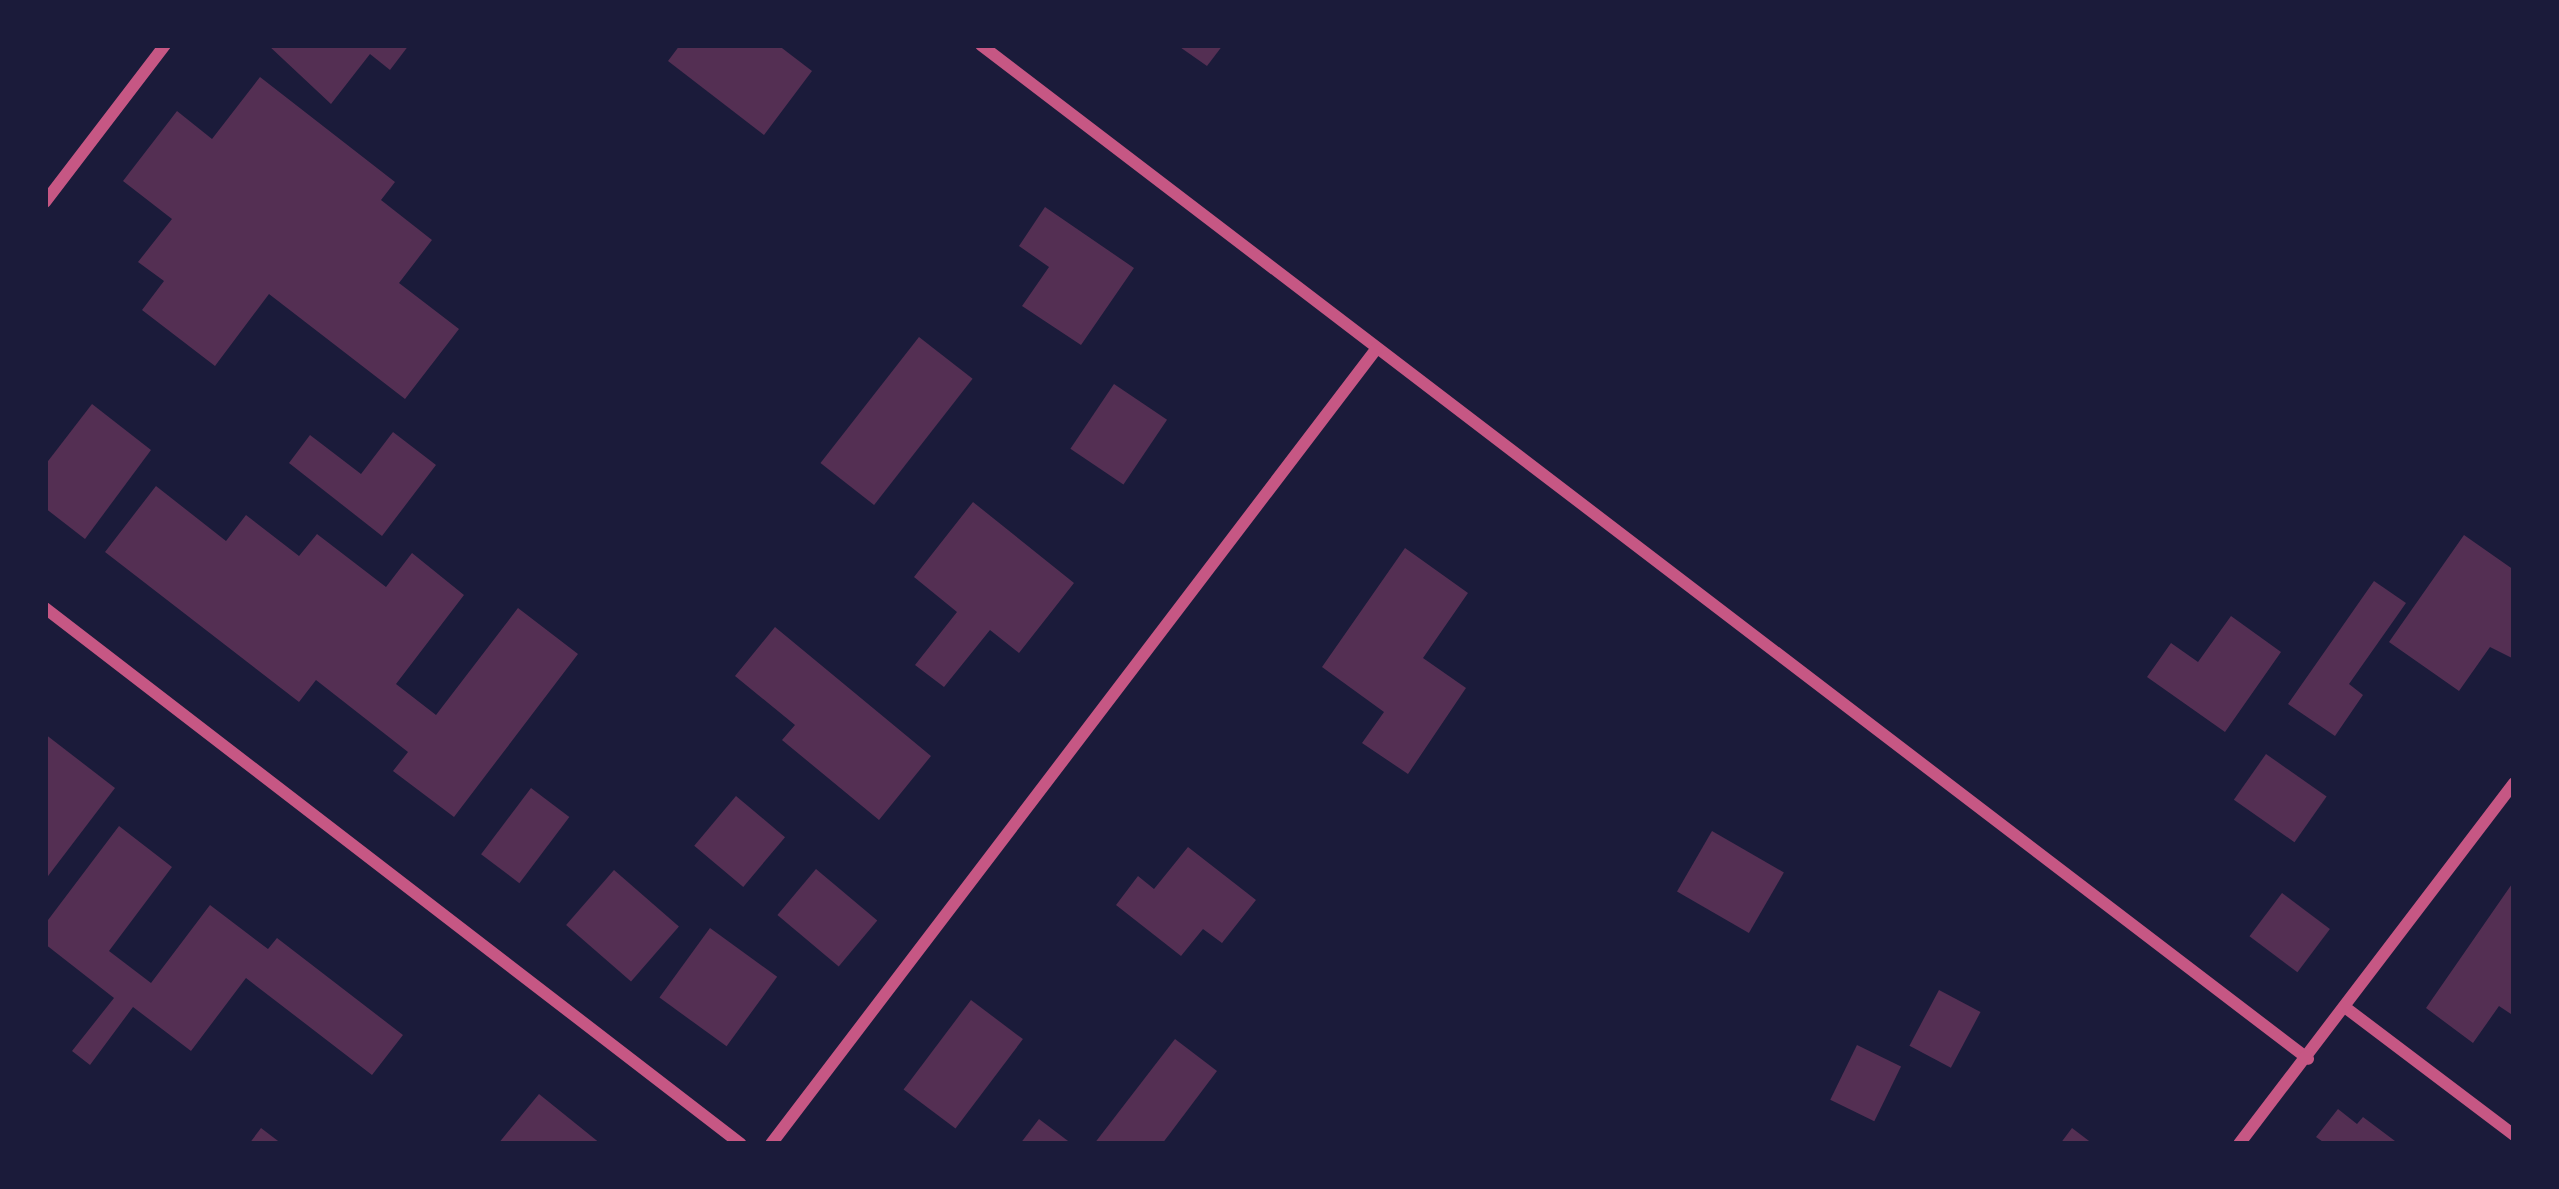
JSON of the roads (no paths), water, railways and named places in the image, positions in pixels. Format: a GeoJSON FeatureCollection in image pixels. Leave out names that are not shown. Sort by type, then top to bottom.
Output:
{"type":"FeatureCollection","features":[{"type":"Feature","properties":{"kind":"street"},"geometry":{"type":"LineString","coordinates":[[45,202],[165,45]]}},
{"type":"Feature","properties":{"kind":"street"},"geometry":{"type":"LineString","coordinates":[[981,45],[2308,1059]]}},
{"type":"Feature","properties":{"kind":"street"},"geometry":{"type":"LineString","coordinates":[[771,1144],[1377,348]]}},
{"type":"Feature","properties":{"kind":"street"},"geometry":{"type":"LineString","coordinates":[[45,608],[741,1144]]}},
{"type":"Feature","properties":{"kind":"street"},"geometry":{"type":"LineString","coordinates":[[2239,1144],[2514,783]]}},
{"type":"Feature","properties":{"kind":"street"},"geometry":{"type":"LineString","coordinates":[[2346,1008],[2514,1135]]}}]}
